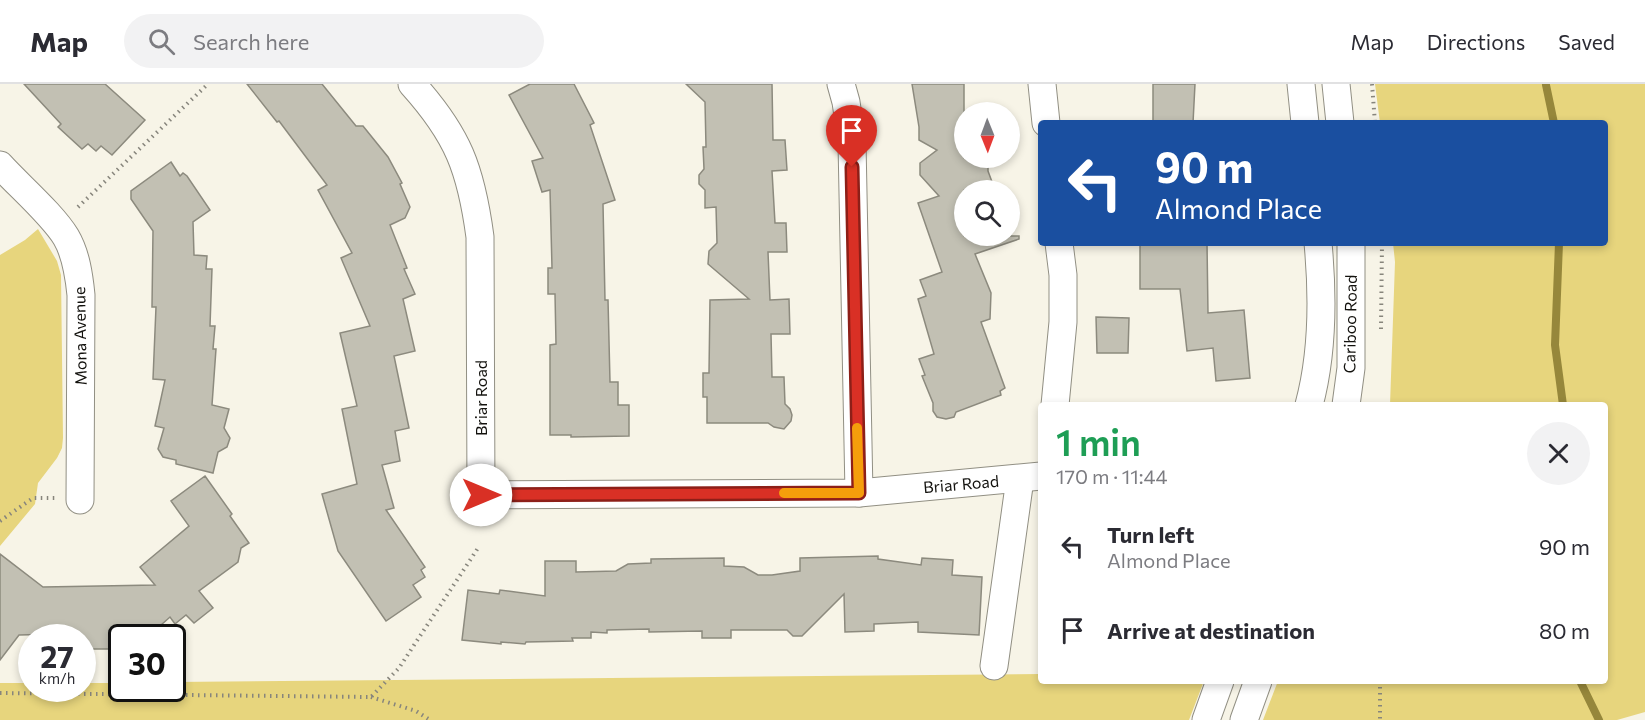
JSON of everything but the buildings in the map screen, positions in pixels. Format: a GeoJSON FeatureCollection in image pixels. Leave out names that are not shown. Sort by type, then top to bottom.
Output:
{"type":"FeatureCollection","features":[{"type":"Feature","properties":{"kind":"street","name":"Briar Road"},"geometry":{"type":"LineString","coordinates":[[412,84],[436,111],[454,140],[467,169],[476,208],[480,237],[481,495],[859,493],[1031,477]]}},
{"type":"Feature","properties":{"kind":"street"},"geometry":{"type":"LineString","coordinates":[[841,84],[852,143],[859,493]]}},
{"type":"Feature","properties":{"kind":"street"},"geometry":{"type":"LineString","coordinates":[[1042,84],[1046,120]]}},
{"type":"Feature","properties":{"kind":"street"},"geometry":{"type":"LineString","coordinates":[[1301,84],[1305,120]]}},
{"type":"Feature","properties":{"kind":"street"},"geometry":{"type":"LineString","coordinates":[[1336,84],[1340,120]]}},
{"type":"Feature","properties":{"kind":"street","name":"Mona Avenue"},"geometry":{"type":"LineString","coordinates":[[0,165],[58,226],[66,238],[78,272],[81,295],[80,500]]}},
{"type":"Feature","properties":{"kind":"street"},"geometry":{"type":"LineString","coordinates":[[1055,402],[1063,322],[1063,275],[1059,246]]}},
{"type":"Feature","properties":{"kind":"street","name":"Cariboo Road"},"geometry":{"type":"LineString","coordinates":[[1310,402],[1321,321],[1318,246]]}},
{"type":"Feature","properties":{"kind":"street","name":"Cariboo Road"},"geometry":{"type":"LineString","coordinates":[[1346,402],[1352,368],[1351,246]]}},
{"type":"Feature","properties":{"kind":"street"},"geometry":{"type":"LineString","coordinates":[[994,666],[1031,477]]}},
{"type":"Feature","properties":{"kind":"street"},"geometry":{"type":"LineString","coordinates":[[1206,720],[1219,684]]}},
{"type":"Feature","properties":{"kind":"street"},"geometry":{"type":"LineString","coordinates":[[1244,720],[1257,684]]}},
{"type":"Feature","properties":{"kind":"path"},"geometry":{"type":"LineString","coordinates":[[83,202],[208,84]]}},
{"type":"Feature","properties":{"kind":"path"},"geometry":{"type":"LineString","coordinates":[[1372,84],[1375,120]]}},
{"type":"Feature","properties":{"kind":"path"},"geometry":{"type":"LineString","coordinates":[[0,520],[33,498]]}},
{"type":"Feature","properties":{"kind":"path"},"geometry":{"type":"LineString","coordinates":[[371,697],[399,668],[478,548]]}},
{"type":"Feature","properties":{"kind":"path"},"geometry":{"type":"LineString","coordinates":[[1380,684],[1380,720]]}},
{"type":"Feature","properties":{"kind":"path"},"geometry":{"type":"LineString","coordinates":[[0,693],[371,697],[416,711],[430,720]]}},
{"type":"Feature","properties":{"kind":"shaded area"},"geometry":{"type":"Polygon","coordinates":[[[1375,84],[1645,84],[1645,712],[1617,720],[1263,720],[1277,684],[1608,684],[1608,402],[1390,402],[1395,262],[1393,246],[1608,246],[1608,120],[1380,120],[1375,84]]]}},
{"type":"Feature","properties":{"kind":"shaded area"},"geometry":{"type":"Polygon","coordinates":[[[38,229],[57,261],[61,275],[62,448],[38,483],[35,504],[0,546],[0,255],[38,229]]]}},
{"type":"Feature","properties":{"kind":"shaded area"},"geometry":{"type":"Polygon","coordinates":[[[1038,674],[1038,684],[1203,684],[1189,720],[0,720],[0,683],[18,683],[18,702],[96,702],[96,683],[108,683],[108,702],[186,702],[186,682],[1038,674]]]}},
{"type":"Feature","properties":{"kind":"waterway"},"geometry":{"type":"LineString","coordinates":[[1546,85],[1553,120]]}},
{"type":"Feature","properties":{"kind":"waterway"},"geometry":{"type":"LineString","coordinates":[[1559,246],[1555,345],[1563,402]]}},
{"type":"Feature","properties":{"kind":"waterway"},"geometry":{"type":"LineString","coordinates":[[1581,684],[1599,720]]}},
{"type":"Feature","properties":{"kind":"slow traffic"},"geometry":{"type":"LineString","coordinates":[[784,493],[859,493],[857,428]]}},
{"type":"Feature","properties":{"kind":"route"},"geometry":{"type":"LineString","coordinates":[[481,495],[859,493],[852,167]]}}]}
